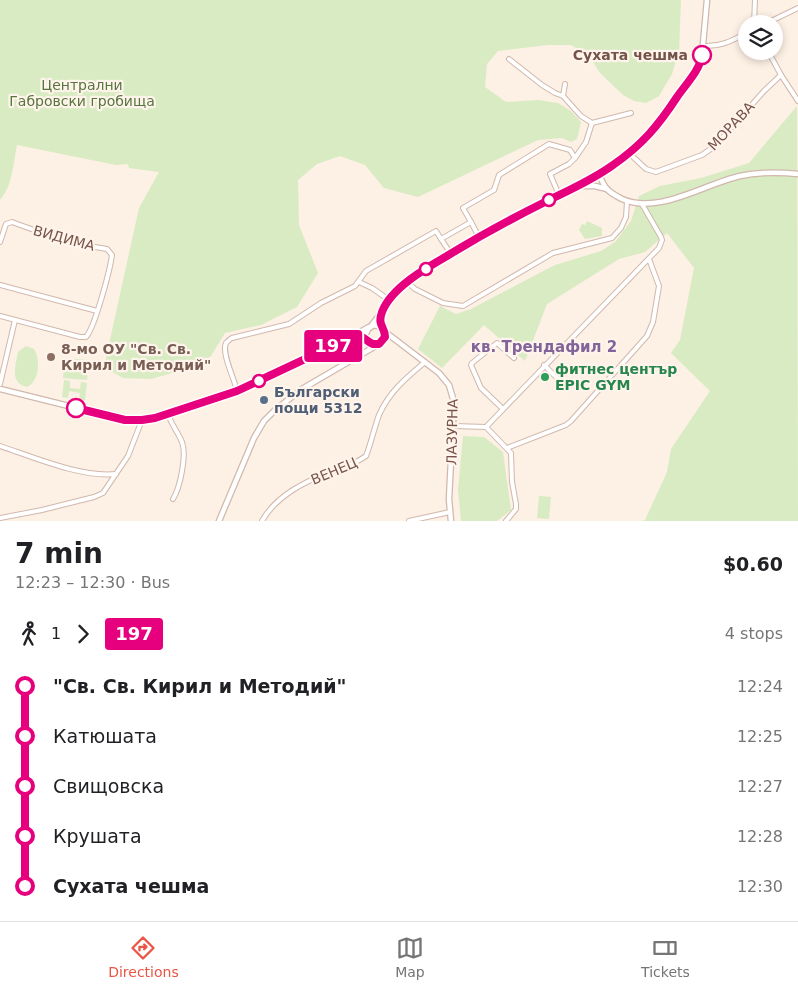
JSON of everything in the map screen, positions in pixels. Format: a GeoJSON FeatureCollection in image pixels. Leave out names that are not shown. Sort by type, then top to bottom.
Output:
{"type":"FeatureCollection","features":[{"type":"Feature","properties":{"kind":"street"},"geometry":{"type":"LineString","coordinates":[[362,353],[367,340],[366,332],[383,311],[389,300],[407,282],[479,237],[599,174],[629,153],[650,135],[700,62],[707,0]]}},
{"type":"Feature","properties":{"kind":"street"},"geometry":{"type":"LineString","coordinates":[[754,15],[755,0]]}},
{"type":"Feature","properties":{"kind":"street"},"geometry":{"type":"LineString","coordinates":[[783,15],[798,8]]}},
{"type":"Feature","properties":{"kind":"street"},"geometry":{"type":"LineString","coordinates":[[703,46],[725,44],[738,38]]}},
{"type":"Feature","properties":{"kind":"street"},"geometry":{"type":"LineString","coordinates":[[509,59],[542,85],[563,96],[581,116],[592,123],[631,113]]}},
{"type":"Feature","properties":{"kind":"street"},"geometry":{"type":"LineString","coordinates":[[773,60],[798,101]]}},
{"type":"Feature","properties":{"kind":"street","name":"МОРАВА"},"geometry":{"type":"LineString","coordinates":[[629,153],[646,169],[658,172],[707,152],[781,75]]}},
{"type":"Feature","properties":{"kind":"street"},"geometry":{"type":"LineString","coordinates":[[563,96],[565,84]]}},
{"type":"Feature","properties":{"kind":"street"},"geometry":{"type":"LineString","coordinates":[[559,195],[550,174],[576,158],[586,142],[592,123]]}},
{"type":"Feature","properties":{"kind":"street"},"geometry":{"type":"LineString","coordinates":[[479,237],[463,208],[494,190],[499,175],[549,144],[570,150],[576,158]]}},
{"type":"Feature","properties":{"kind":"street"},"geometry":{"type":"LineString","coordinates":[[578,186],[595,186],[607,189],[627,201],[654,204],[740,176],[774,172],[798,174]]}},
{"type":"Feature","properties":{"kind":"street"},"geometry":{"type":"LineString","coordinates":[[599,174],[607,189]]}},
{"type":"Feature","properties":{"kind":"street"},"geometry":{"type":"LineString","coordinates":[[407,282],[415,289],[443,303],[463,306],[554,253],[612,238],[621,228],[626,217],[627,201]]}},
{"type":"Feature","properties":{"kind":"street"},"geometry":{"type":"LineString","coordinates":[[486,427],[502,408],[659,248],[662,240],[642,204]]}},
{"type":"Feature","properties":{"kind":"street","name":"ВИДИМА"},"geometry":{"type":"LineString","coordinates":[[0,242],[6,224],[12,222],[55,238],[110,251],[112,258],[97,311]]}},
{"type":"Feature","properties":{"kind":"street"},"geometry":{"type":"LineString","coordinates":[[441,239],[470,222]]}},
{"type":"Feature","properties":{"kind":"street"},"geometry":{"type":"LineString","coordinates":[[237,391],[225,348],[232,338],[290,324],[321,303],[355,286],[366,271],[436,232],[451,254]]}},
{"type":"Feature","properties":{"kind":"street"},"geometry":{"type":"LineString","coordinates":[[507,448],[566,425],[571,421],[647,336],[653,322],[659,286],[649,259]]}},
{"type":"Feature","properties":{"kind":"street"},"geometry":{"type":"LineString","coordinates":[[359,282],[372,288],[389,300]]}},
{"type":"Feature","properties":{"kind":"street"},"geometry":{"type":"LineString","coordinates":[[0,285],[97,311],[89,333],[83,337],[0,316]]}},
{"type":"Feature","properties":{"kind":"street"},"geometry":{"type":"LineString","coordinates":[[352,337],[358,336],[373,344],[381,343],[385,337],[382,329],[383,311]]}},
{"type":"Feature","properties":{"kind":"street"},"geometry":{"type":"LineString","coordinates":[[0,384],[2,363],[15,320]]}},
{"type":"Feature","properties":{"kind":"street"},"geometry":{"type":"LineString","coordinates":[[0,389],[106,416],[125,420],[142,420],[168,414],[237,391],[339,344],[370,327],[377,325],[382,329]]}},
{"type":"Feature","properties":{"kind":"street","name":"ЛАЗУРНА"},"geometry":{"type":"LineString","coordinates":[[382,329],[439,373],[449,385],[453,396],[454,426],[449,499],[451,521]]}},
{"type":"Feature","properties":{"kind":"street"},"geometry":{"type":"LineString","coordinates":[[219,521],[254,438],[264,421],[302,389],[387,339],[395,340]]}},
{"type":"Feature","properties":{"kind":"street"},"geometry":{"type":"LineString","coordinates":[[502,408],[481,388],[471,365],[497,343],[514,358]]}},
{"type":"Feature","properties":{"kind":"street"},"geometry":{"type":"LineString","coordinates":[[339,344],[347,347],[350,351],[348,359],[344,364]]}},
{"type":"Feature","properties":{"kind":"street","name":"ВЕНЕЦ"},"geometry":{"type":"LineString","coordinates":[[262,521],[272,507],[297,488],[366,456],[380,414],[388,398],[398,385],[425,362]]}},
{"type":"Feature","properties":{"kind":"street"},"geometry":{"type":"LineString","coordinates":[[544,365],[559,380]]}},
{"type":"Feature","properties":{"kind":"street"},"geometry":{"type":"LineString","coordinates":[[168,414],[182,442],[184,451],[176,494],[173,499]]}},
{"type":"Feature","properties":{"kind":"street"},"geometry":{"type":"LineString","coordinates":[[0,518],[42,510],[103,493],[128,456],[142,420]]}},
{"type":"Feature","properties":{"kind":"street"},"geometry":{"type":"LineString","coordinates":[[454,426],[486,427],[511,453],[512,482],[516,497],[516,510],[506,521]]}},
{"type":"Feature","properties":{"kind":"street"},"geometry":{"type":"LineString","coordinates":[[0,446],[75,470],[116,474]]}},
{"type":"Feature","properties":{"kind":"street"},"geometry":{"type":"LineString","coordinates":[[409,521],[450,512]]}},
{"type":"Feature","properties":{"kind":"street"},"geometry":{"type":"LineString","coordinates":[[513,514],[514,521]]}},
{"type":"Feature","properties":{"kind":"green space","name":"Централни Габровски гробища"},"geometry":{"type":"Polygon","coordinates":[[[0,0],[681,0],[679,51],[672,74],[659,96],[646,103],[634,101],[623,95],[600,73],[589,56],[571,45],[548,45],[498,51],[487,64],[485,87],[506,102],[538,100],[558,103],[571,111],[581,122],[577,139],[571,142],[562,138],[538,140],[418,197],[384,188],[365,165],[340,156],[317,164],[298,180],[299,225],[318,273],[297,307],[261,325],[225,333],[211,356],[197,366],[151,379],[123,378],[104,367],[139,208],[159,172],[129,168],[128,164],[116,165],[17,145],[8,188],[0,200],[0,0]]]}},
{"type":"Feature","properties":{"kind":"green space"},"geometry":{"type":"Polygon","coordinates":[[[797,106],[798,521],[641,521],[645,520],[667,472],[671,449],[710,391],[671,353],[680,340],[694,268],[667,233],[645,252],[619,259],[547,304],[525,361],[484,325],[442,368],[418,349],[440,306],[456,314],[471,309],[555,265],[601,251],[615,242],[631,221],[639,196],[660,186],[701,178],[749,163],[797,106]]]}},
{"type":"Feature","properties":{"kind":"green space"},"geometry":{"type":"Polygon","coordinates":[[[587,221],[602,228],[602,236],[585,239],[579,230],[582,224],[585,225],[587,221]]]}},
{"type":"Feature","properties":{"kind":"green space"},"geometry":{"type":"Polygon","coordinates":[[[26,346],[34,349],[38,359],[36,376],[34,381],[27,387],[18,382],[15,374],[18,352],[26,346]]]}},
{"type":"Feature","properties":{"kind":"green space"},"geometry":{"type":"Polygon","coordinates":[[[65,358],[89,360],[87,380],[63,378],[65,358]]]}},
{"type":"Feature","properties":{"kind":"green space"},"geometry":{"type":"Polygon","coordinates":[[[64,380],[70,381],[70,388],[80,389],[81,382],[87,383],[85,400],[79,400],[80,393],[69,391],[68,398],[62,397],[64,380]]]}},
{"type":"Feature","properties":{"kind":"green space"},"geometry":{"type":"Polygon","coordinates":[[[463,436],[484,437],[503,452],[511,510],[497,521],[461,521],[458,490],[463,436]]]}},
{"type":"Feature","properties":{"kind":"green space"},"geometry":{"type":"Polygon","coordinates":[[[539,496],[551,497],[549,519],[537,518],[539,496]]]}},
{"type":"Feature","properties":{"kind":"bus line","name":"197"},"geometry":{"type":"LineString","coordinates":[[76,408],[125,420],[149,419],[237,391],[352,337],[361,336],[366,338],[368,342],[376,345],[379,344],[385,337],[380,324],[383,311],[389,300],[400,288],[432,264],[499,226],[578,186],[612,166],[629,153],[650,135],[660,123],[698,66],[702,55]]}},
{"type":"Feature","properties":{"kind":"place","name":"Сухата чешма"},"geometry":{"type":"Point","coordinates":[702,55]}},
{"type":"Feature","properties":{"kind":"place","name":"8-мо ОУ \"Св. Св. Кирил и Методий\""},"geometry":{"type":"Point","coordinates":[51,357]}},
{"type":"Feature","properties":{"kind":"place","name":"фитнес център EPIC GYM"},"geometry":{"type":"Point","coordinates":[545,377]}},
{"type":"Feature","properties":{"kind":"place","name":"Български пощи 5312"},"geometry":{"type":"Point","coordinates":[264,400]}},
{"type":"Feature","properties":{"kind":"district","name":"кв. Трендафил 2"},"geometry":{"type":"Point","coordinates":[544,347]}}]}
